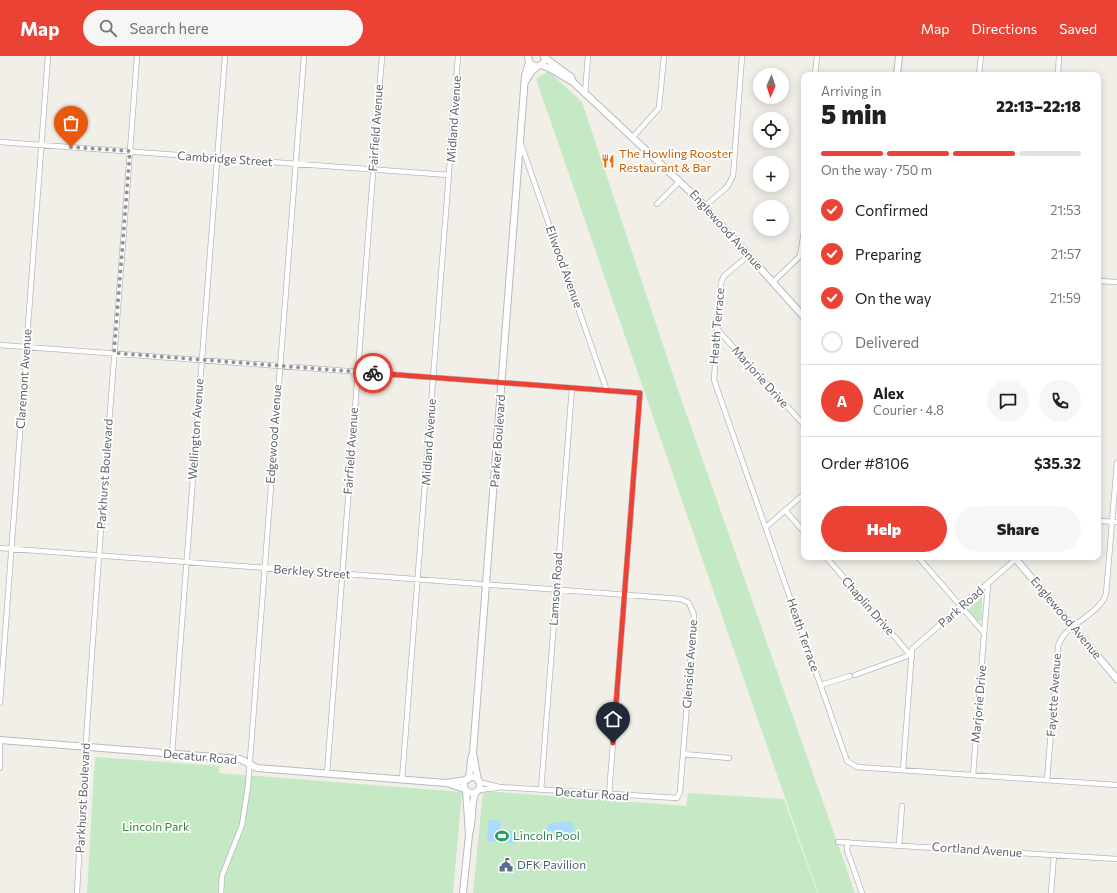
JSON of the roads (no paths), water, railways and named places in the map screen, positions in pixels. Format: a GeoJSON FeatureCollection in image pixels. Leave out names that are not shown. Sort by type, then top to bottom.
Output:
{"type":"FeatureCollection","features":[{"type":"Feature","properties":{"kind":"street","name":"Claremont Avenue"},"geometry":{"type":"LineString","coordinates":[[0,703],[48,56]]}},
{"type":"Feature","properties":{"kind":"street","name":"Parkhurst Boulevard"},"geometry":{"type":"LineString","coordinates":[[77,893],[85,747],[137,56]]}},
{"type":"Feature","properties":{"kind":"street","name":"Wellington Avenue"},"geometry":{"type":"LineString","coordinates":[[172,754],[225,56]]}},
{"type":"Feature","properties":{"kind":"street","name":"Edgewood Avenue"},"geometry":{"type":"LineString","coordinates":[[221,893],[223,870],[239,834],[244,816],[304,56]]}},
{"type":"Feature","properties":{"kind":"street","name":"Fairfield Avenue"},"geometry":{"type":"LineString","coordinates":[[327,774],[382,56]]}},
{"type":"Feature","properties":{"kind":"street","name":"Midland Avenue"},"geometry":{"type":"LineString","coordinates":[[402,780],[419,580],[458,56]]}},
{"type":"Feature","properties":{"kind":"street"},"geometry":{"type":"LineString","coordinates":[[585,93],[588,56]]}},
{"type":"Feature","properties":{"kind":"street"},"geometry":{"type":"LineString","coordinates":[[632,138],[659,108],[664,56]]}},
{"type":"Feature","properties":{"kind":"street"},"geometry":{"type":"LineString","coordinates":[[705,206],[727,187],[733,176],[742,56]]}},
{"type":"Feature","properties":{"kind":"street"},"geometry":{"type":"LineString","coordinates":[[815,72],[817,56]]}},
{"type":"Feature","properties":{"kind":"street"},"geometry":{"type":"LineString","coordinates":[[897,72],[899,56]]}},
{"type":"Feature","properties":{"kind":"street"},"geometry":{"type":"LineString","coordinates":[[979,72],[981,56]]}},
{"type":"Feature","properties":{"kind":"street"},"geometry":{"type":"LineString","coordinates":[[1058,72],[1059,56]]}},
{"type":"Feature","properties":{"kind":"street","name":"Englewood Avenue"},"geometry":{"type":"LineString","coordinates":[[540,65],[544,57],[568,75],[573,82]]}},
{"type":"Feature","properties":{"kind":"street","name":"Englewood Avenue"},"geometry":{"type":"LineString","coordinates":[[528,58],[533,66],[540,65],[550,68],[573,82],[680,181],[705,206],[801,314]]}},
{"type":"Feature","properties":{"kind":"street","name":"Parker Boulevard"},"geometry":{"type":"LineString","coordinates":[[469,835],[472,826],[473,799],[477,791],[478,781],[473,753],[526,82],[525,76],[528,58]]}},
{"type":"Feature","properties":{"kind":"street"},"geometry":{"type":"LineString","coordinates":[[526,82],[532,71],[540,65]]}},
{"type":"Feature","properties":{"kind":"street","name":"Cambridge Street"},"geometry":{"type":"LineString","coordinates":[[0,142],[449,175]]}},
{"type":"Feature","properties":{"kind":"street","name":"Ellwood Avenue"},"geometry":{"type":"LineString","coordinates":[[520,144],[607,391]]}},
{"type":"Feature","properties":{"kind":"street"},"geometry":{"type":"LineString","coordinates":[[657,204],[680,181]]}},
{"type":"Feature","properties":{"kind":"street"},"geometry":{"type":"LineString","coordinates":[[773,282],[800,256],[801,250]]}},
{"type":"Feature","properties":{"kind":"street","name":"Heath Terrace"},"geometry":{"type":"LineString","coordinates":[[748,256],[722,279],[720,286],[714,380],[850,764],[857,767],[1117,785]]}},
{"type":"Feature","properties":{"kind":"street"},"geometry":{"type":"LineString","coordinates":[[1101,281],[1117,282]]}},
{"type":"Feature","properties":{"kind":"street","name":"Marjorie Drive"},"geometry":{"type":"LineString","coordinates":[[717,329],[801,422]]}},
{"type":"Feature","properties":{"kind":"street"},"geometry":{"type":"LineString","coordinates":[[0,345],[640,393],[609,795]]}},
{"type":"Feature","properties":{"kind":"street","name":"Lamson Road"},"geometry":{"type":"LineString","coordinates":[[541,790],[572,388]]}},
{"type":"Feature","properties":{"kind":"street","name":"Fayette Avenue"},"geometry":{"type":"LineString","coordinates":[[1048,780],[1058,646],[1062,637],[1104,600],[1115,522],[1117,463]]}},
{"type":"Feature","properties":{"kind":"street"},"geometry":{"type":"LineString","coordinates":[[766,527],[801,497]]}},
{"type":"Feature","properties":{"kind":"street"},"geometry":{"type":"LineString","coordinates":[[785,510],[801,529]]}},
{"type":"Feature","properties":{"kind":"street"},"geometry":{"type":"LineString","coordinates":[[1101,521],[1115,522]]}},
{"type":"Feature","properties":{"kind":"street","name":"Berkley Street"},"geometry":{"type":"LineString","coordinates":[[0,548],[624,594]]}},
{"type":"Feature","properties":{"kind":"street","name":"Chaplin Drive"},"geometry":{"type":"LineString","coordinates":[[829,560],[911,656]]}},
{"type":"Feature","properties":{"kind":"street"},"geometry":{"type":"LineString","coordinates":[[921,560],[984,633]]}},
{"type":"Feature","properties":{"kind":"street","name":"Park Road"},"geometry":{"type":"LineString","coordinates":[[911,656],[912,649],[988,584],[1013,560]]}},
{"type":"Feature","properties":{"kind":"street","name":"Englewood Avenue"},"geometry":{"type":"LineString","coordinates":[[1017,560],[1117,679]]}},
{"type":"Feature","properties":{"kind":"street","name":"Marjorie Drive"},"geometry":{"type":"LineString","coordinates":[[973,775],[988,584]]}},
{"type":"Feature","properties":{"kind":"street","name":"Glenside Avenue"},"geometry":{"type":"LineString","coordinates":[[624,594],[681,599],[686,600],[692,607],[694,615],[680,792]]}},
{"type":"Feature","properties":{"kind":"street"},"geometry":{"type":"LineString","coordinates":[[821,685],[911,656],[903,770]]}},
{"type":"Feature","properties":{"kind":"street","name":"Decatur Road"},"geometry":{"type":"LineString","coordinates":[[0,740],[240,759],[257,768],[327,774],[446,783],[467,780]]}},
{"type":"Feature","properties":{"kind":"street"},"geometry":{"type":"LineString","coordinates":[[0,744],[0,768]]}},
{"type":"Feature","properties":{"kind":"street","name":"Parker Boulevard"},"geometry":{"type":"LineString","coordinates":[[463,893],[469,835],[466,790],[473,753]]}},
{"type":"Feature","properties":{"kind":"street"},"geometry":{"type":"LineString","coordinates":[[683,754],[729,758]]}},
{"type":"Feature","properties":{"kind":"street"},"geometry":{"type":"LineString","coordinates":[[467,780],[472,778],[478,781]]}},
{"type":"Feature","properties":{"kind":"street","name":"Decatur Road"},"geometry":{"type":"LineString","coordinates":[[478,781],[499,787],[674,799],[677,798],[680,792]]}},
{"type":"Feature","properties":{"kind":"street","name":"Decatur Road"},"geometry":{"type":"LineString","coordinates":[[446,783],[466,790]]}},
{"type":"Feature","properties":{"kind":"street","name":"Decatur Road"},"geometry":{"type":"LineString","coordinates":[[477,791],[499,787]]}},
{"type":"Feature","properties":{"kind":"street"},"geometry":{"type":"LineString","coordinates":[[466,790],[470,793],[477,791]]}},
{"type":"Feature","properties":{"kind":"street"},"geometry":{"type":"LineString","coordinates":[[899,845],[902,806]]}},
{"type":"Feature","properties":{"kind":"street","name":"Cortland Avenue"},"geometry":{"type":"LineString","coordinates":[[838,842],[1117,859]]}},
{"type":"Feature","properties":{"kind":"street"},"geometry":{"type":"LineString","coordinates":[[848,842],[847,850],[862,893]]}},
{"type":"Feature","properties":{"kind":"street"},"geometry":{"type":"LineString","coordinates":[[1051,893],[1054,855]]}},
{"type":"Feature","properties":{"kind":"water","name":"Lincoln Pool"},"geometry":{"type":"Polygon","coordinates":[[[489,820],[501,821],[500,830],[518,831],[517,844],[487,841],[489,820]]]}},
{"type":"Feature","properties":{"kind":"water"},"geometry":{"type":"Polygon","coordinates":[[[561,821],[574,823],[573,834],[561,834],[555,831],[548,831],[548,823],[556,823],[561,821]]]}},
{"type":"Feature","properties":{"kind":"place","name":"The Howling Rooster Restaurant & Bar"},"geometry":{"type":"Point","coordinates":[608,161]}},
{"type":"Feature","properties":{"kind":"place","name":"Lincoln Pool"},"geometry":{"type":"Point","coordinates":[502,836]}},
{"type":"Feature","properties":{"kind":"place","name":"DFK Pavilion"},"geometry":{"type":"Point","coordinates":[506,865]}},
{"type":"Feature","properties":{"kind":"park label","name":"Lincoln Park"},"geometry":{"type":"Point","coordinates":[156,827]}}]}
